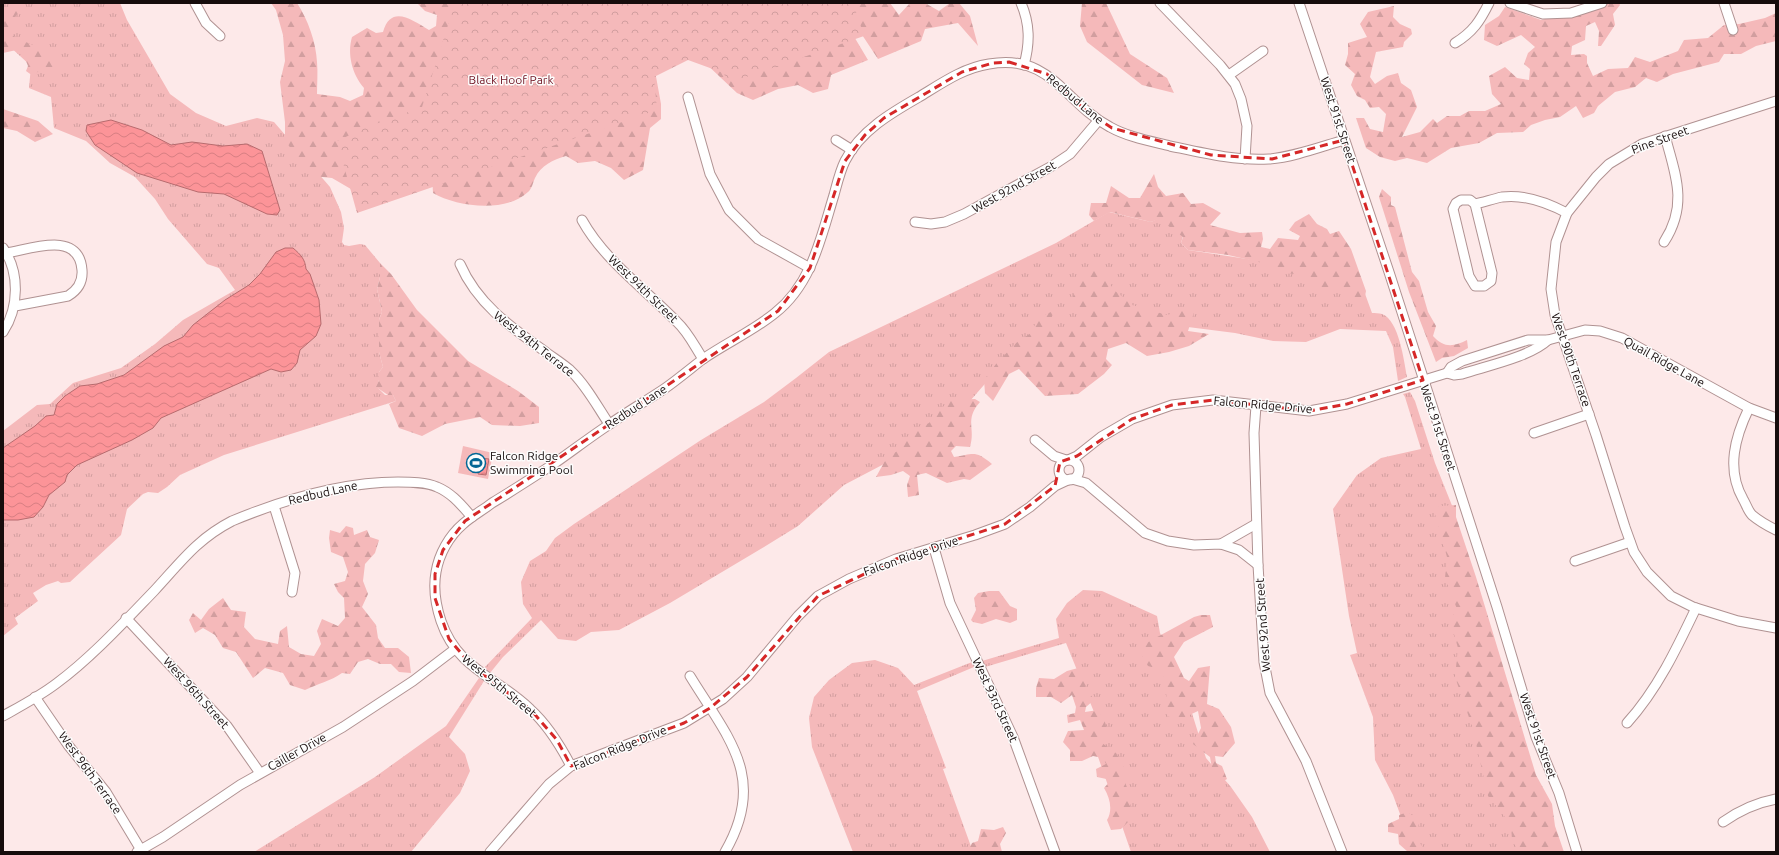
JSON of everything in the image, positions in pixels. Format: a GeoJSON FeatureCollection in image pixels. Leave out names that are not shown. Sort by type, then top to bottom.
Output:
{"type":"FeatureCollection","features":[{"type":"Feature","properties":{"kind":"street"},"geometry":{"type":"LineString","coordinates":[[194,3],[206,23],[220,36]]}},
{"type":"Feature","properties":{"kind":"street"},"geometry":{"type":"LineString","coordinates":[[1021,3],[1026,14],[1029,42],[1024,65]]}},
{"type":"Feature","properties":{"kind":"street"},"geometry":{"type":"LineString","coordinates":[[1160,3],[1229,75],[1241,98],[1244,112],[1247,133],[1245,159]]}},
{"type":"Feature","properties":{"kind":"street","name":"West 91st Street"},"geometry":{"type":"LineString","coordinates":[[1299,3],[1497,607],[1536,737],[1559,793],[1577,852]]}},
{"type":"Feature","properties":{"kind":"street"},"geometry":{"type":"LineString","coordinates":[[1455,42],[1468,35],[1481,18],[1489,3]]}},
{"type":"Feature","properties":{"kind":"street"},"geometry":{"type":"LineString","coordinates":[[1510,3],[1543,14],[1571,13],[1602,3]]}},
{"type":"Feature","properties":{"kind":"street"},"geometry":{"type":"LineString","coordinates":[[1724,3],[1733,30]]}},
{"type":"Feature","properties":{"kind":"street"},"geometry":{"type":"LineString","coordinates":[[1229,75],[1263,51]]}},
{"type":"Feature","properties":{"kind":"street","name":"Redbud Lane"},"geometry":{"type":"LineString","coordinates":[[3,716],[58,683],[126,618],[196,545],[232,521],[301,496],[335,488],[373,483],[409,482],[438,487],[457,500],[472,517],[558,461],[609,424],[666,388],[703,359],[778,311],[797,289],[810,268],[822,237],[841,171],[852,150],[865,135],[884,118],[962,72],[993,63],[1009,62],[1024,65],[1047,74],[1056,81],[1076,102],[1098,120],[1112,128],[1147,140],[1211,155],[1245,159],[1272,159],[1296,154],[1344,140]]}},
{"type":"Feature","properties":{"kind":"street"},"geometry":{"type":"LineString","coordinates":[[688,97],[710,174],[729,210],[758,239],[810,268]]}},
{"type":"Feature","properties":{"kind":"street","name":"Pine Street"},"geometry":{"type":"LineString","coordinates":[[1567,213],[1596,177],[1609,164],[1642,144],[1776,101]]}},
{"type":"Feature","properties":{"kind":"street","name":"West 92nd Street"},"geometry":{"type":"LineString","coordinates":[[915,222],[932,224],[945,222],[964,214],[1045,170],[1070,154],[1098,120]]}},
{"type":"Feature","properties":{"kind":"street"},"geometry":{"type":"LineString","coordinates":[[1664,242],[1677,215],[1679,199],[1678,183],[1665,136]]}},
{"type":"Feature","properties":{"kind":"street"},"geometry":{"type":"LineString","coordinates":[[836,140],[852,150]]}},
{"type":"Feature","properties":{"kind":"street"},"geometry":{"type":"LineString","coordinates":[[1475,204],[1502,197],[1517,197],[1544,202],[1567,213]]}},
{"type":"Feature","properties":{"kind":"street"},"geometry":{"type":"LineString","coordinates":[[1461,200],[1470,200],[1475,204],[1492,277],[1488,284],[1479,287],[1472,283],[1468,276],[1453,209],[1456,203],[1461,200]]}},
{"type":"Feature","properties":{"kind":"street","name":"West 90th Terrace"},"geometry":{"type":"LineString","coordinates":[[1567,213],[1556,242],[1551,281],[1555,315],[1634,552],[1647,572],[1671,596],[1696,608],[1738,621],[1776,628]]}},
{"type":"Feature","properties":{"kind":"street","name":"West 94th Street"},"geometry":{"type":"LineString","coordinates":[[582,220],[590,235],[602,249],[679,323],[703,359]]}},
{"type":"Feature","properties":{"kind":"street"},"geometry":{"type":"LineString","coordinates":[[3,332],[10,321],[16,292],[12,270],[5,251],[57,244],[70,248],[80,260],[82,266],[82,280],[75,292],[68,296],[14,306]]}},
{"type":"Feature","properties":{"kind":"street","name":"West 94th Terrace"},"geometry":{"type":"LineString","coordinates":[[460,264],[466,279],[487,306],[505,323],[569,369],[580,382],[609,424]]}},
{"type":"Feature","properties":{"kind":"street","name":"Quail Ridge Lane"},"geometry":{"type":"LineString","coordinates":[[1423,380],[1447,373],[1454,375],[1462,374],[1530,352],[1542,346],[1548,340],[1585,330],[1600,331],[1622,338],[1749,408],[1776,418]]}},
{"type":"Feature","properties":{"kind":"street","name":"Falcon Ridge Drive"},"geometry":{"type":"LineString","coordinates":[[1067,460],[1087,449],[1101,438],[1132,419],[1172,405],[1213,400],[1309,411],[1347,404],[1423,380]]}},
{"type":"Feature","properties":{"kind":"street","name":"West 92nd Street"},"geometry":{"type":"LineString","coordinates":[[1256,406],[1254,433],[1256,524],[1264,662],[1270,693],[1306,761],[1342,852]]}},
{"type":"Feature","properties":{"kind":"street"},"geometry":{"type":"LineString","coordinates":[[1749,408],[1737,436],[1733,468],[1741,496],[1752,515],[1776,530]]}},
{"type":"Feature","properties":{"kind":"street"},"geometry":{"type":"LineString","coordinates":[[1534,433],[1589,414]]}},
{"type":"Feature","properties":{"kind":"street"},"geometry":{"type":"LineString","coordinates":[[1035,440],[1054,456],[1074,462],[1086,483],[1145,532],[1168,541],[1194,545],[1221,544],[1239,550],[1258,565]]}},
{"type":"Feature","properties":{"kind":"street","name":"Falcon Ridge Drive"},"geometry":{"type":"LineString","coordinates":[[1078,468],[1087,449]]}},
{"type":"Feature","properties":{"kind":"street"},"geometry":{"type":"LineString","coordinates":[[1054,456],[1064,478],[1086,483]]}},
{"type":"Feature","properties":{"kind":"street"},"geometry":{"type":"LineString","coordinates":[[1055,486],[1062,462],[1067,460]]}},
{"type":"Feature","properties":{"kind":"street"},"geometry":{"type":"LineString","coordinates":[[1071,479],[1076,476],[1078,468]]}},
{"type":"Feature","properties":{"kind":"street","name":"Falcon Ridge Drive"},"geometry":{"type":"LineString","coordinates":[[490,852],[548,784],[571,766],[684,722],[723,699],[747,677],[798,616],[818,596],[830,588],[869,569],[896,559],[1005,524],[1030,507],[1055,486],[1071,479]]}},
{"type":"Feature","properties":{"kind":"street"},"geometry":{"type":"LineString","coordinates":[[274,506],[295,573],[292,592]]}},
{"type":"Feature","properties":{"kind":"street","name":"West 95th Street"},"geometry":{"type":"LineString","coordinates":[[472,517],[465,521],[443,550],[435,574],[435,598],[443,628],[455,649],[472,666],[520,700],[531,710],[557,740],[571,766]]}},
{"type":"Feature","properties":{"kind":"street"},"geometry":{"type":"LineString","coordinates":[[1221,544],[1256,524]]}},
{"type":"Feature","properties":{"kind":"street"},"geometry":{"type":"LineString","coordinates":[[1575,560],[1630,542]]}},
{"type":"Feature","properties":{"kind":"street","name":"West 93rd Street"},"geometry":{"type":"LineString","coordinates":[[934,548],[950,602],[1013,737],[1055,852]]}},
{"type":"Feature","properties":{"kind":"street"},"geometry":{"type":"LineString","coordinates":[[1627,723],[1640,708],[1674,654],[1696,608]]}},
{"type":"Feature","properties":{"kind":"street","name":"West 96th Street"},"geometry":{"type":"LineString","coordinates":[[126,618],[227,726],[260,773]]}},
{"type":"Feature","properties":{"kind":"street","name":"Cailler Drive"},"geometry":{"type":"LineString","coordinates":[[139,851],[260,773],[343,727],[414,681],[455,649]]}},
{"type":"Feature","properties":{"kind":"street"},"geometry":{"type":"LineString","coordinates":[[690,676],[733,745],[738,756],[744,778],[741,814],[732,840],[725,852]]}},
{"type":"Feature","properties":{"kind":"street","name":"West 96th Terrace"},"geometry":{"type":"LineString","coordinates":[[36,697],[68,745],[106,792],[139,851]]}},
{"type":"Feature","properties":{"kind":"street"},"geometry":{"type":"LineString","coordinates":[[1723,822],[1740,810],[1758,802],[1776,799]]}},
{"type":"Feature","properties":{"kind":"highlighted area"},"geometry":{"type":"Polygon","coordinates":[[[1009,62],[1047,74],[1086,111],[1112,128],[1211,155],[1272,159],[1344,140],[1423,380],[1347,404],[1309,411],[1213,400],[1172,405],[1132,419],[1077,456],[1060,462],[1055,486],[1005,524],[896,559],[818,596],[747,677],[710,708],[684,723],[571,766],[557,740],[531,710],[472,666],[449,639],[435,598],[435,574],[443,550],[465,521],[778,311],[810,268],[845,161],[865,135],[884,118],[962,72],[993,63],[1009,62]]]}},
{"type":"Feature","properties":{"kind":"green space"},"geometry":{"type":"Polygon","coordinates":[[[3,3],[120,3],[127,20],[170,94],[196,113],[226,126],[257,118],[274,122],[330,187],[341,212],[344,228],[342,242],[344,245],[365,245],[380,263],[380,277],[377,289],[382,312],[379,320],[379,352],[383,367],[379,372],[377,387],[385,395],[393,395],[396,401],[224,455],[180,475],[158,493],[148,492],[143,494],[127,509],[121,535],[70,582],[61,583],[58,581],[46,585],[33,593],[38,601],[15,618],[18,624],[3,636],[3,431],[37,405],[50,404],[73,383],[121,368],[155,344],[183,320],[235,290],[219,268],[207,264],[168,219],[155,199],[135,177],[110,163],[86,141],[54,128],[51,97],[29,88],[31,66],[8,45],[3,23],[3,3]]]}},
{"type":"Feature","properties":{"kind":"green space"},"geometry":{"type":"Polygon","coordinates":[[[271,3],[297,3],[305,17],[311,31],[316,54],[317,94],[340,97],[350,101],[363,95],[364,88],[356,77],[350,57],[352,37],[367,28],[376,33],[383,32],[391,18],[397,16],[416,22],[429,30],[436,26],[437,15],[425,11],[417,3],[482,3],[487,20],[368,199],[332,178],[313,176],[285,141],[285,122],[280,82],[285,61],[283,35],[276,10],[271,3]]]}},
{"type":"Feature","properties":{"kind":"green space","name":"Black Hoof Park"},"geometry":{"type":"Polygon","coordinates":[[[455,3],[853,3],[864,36],[732,82],[721,72],[688,60],[654,77],[657,110],[357,213],[337,141],[367,127],[422,107],[455,3]]]}},
{"type":"Feature","properties":{"kind":"green space"},"geometry":{"type":"Polygon","coordinates":[[[834,3],[868,60],[831,75],[828,89],[813,93],[798,85],[778,89],[753,100],[737,93],[702,60],[689,56],[655,71],[661,104],[661,119],[650,128],[643,170],[624,180],[611,168],[595,161],[578,163],[566,156],[552,161],[544,166],[535,178],[529,191],[519,199],[507,203],[481,206],[455,202],[433,193],[432,175],[457,132],[834,3]]]}},
{"type":"Feature","properties":{"kind":"green space"},"geometry":{"type":"Polygon","coordinates":[[[841,3],[890,3],[899,15],[910,3],[925,3],[939,11],[950,3],[959,3],[970,16],[978,46],[958,23],[925,29],[921,41],[878,59],[841,3]]]}},
{"type":"Feature","properties":{"kind":"green space"},"geometry":{"type":"Polygon","coordinates":[[[1082,3],[1106,3],[1130,54],[1167,78],[1174,93],[1142,85],[1087,42],[1080,26],[1082,3]]]}},
{"type":"Feature","properties":{"kind":"green space"},"geometry":{"type":"Polygon","coordinates":[[[1609,3],[1619,3],[1620,5],[1613,14],[1615,25],[1601,46],[1598,46],[1599,31],[1595,22],[1586,26],[1585,40],[1572,46],[1571,55],[1584,54],[1587,56],[1587,63],[1593,76],[1608,69],[1628,68],[1635,57],[1650,62],[1678,51],[1684,40],[1708,38],[1724,25],[1739,24],[1765,18],[1776,13],[1776,41],[1756,46],[1741,54],[1724,54],[1719,62],[1673,74],[1657,82],[1646,78],[1635,87],[1615,92],[1598,106],[1594,113],[1583,118],[1576,106],[1560,117],[1531,125],[1523,132],[1497,133],[1479,143],[1451,148],[1427,163],[1407,158],[1395,161],[1380,157],[1366,148],[1356,118],[1364,118],[1370,129],[1383,132],[1386,114],[1379,107],[1370,108],[1365,100],[1357,96],[1351,85],[1355,74],[1345,65],[1348,54],[1348,43],[1367,37],[1360,24],[1368,12],[1394,6],[1393,17],[1400,24],[1411,29],[1412,34],[1404,42],[1403,47],[1376,52],[1370,77],[1375,84],[1387,76],[1398,73],[1401,83],[1411,90],[1417,107],[1402,137],[1420,132],[1433,119],[1437,123],[1447,116],[1460,116],[1469,111],[1485,111],[1501,104],[1492,94],[1489,76],[1505,67],[1517,78],[1529,80],[1530,69],[1524,64],[1528,53],[1535,47],[1521,35],[1497,46],[1484,40],[1485,25],[1499,16],[1505,7],[1541,20],[1609,3]]]}},
{"type":"Feature","properties":{"kind":"green space"},"geometry":{"type":"Polygon","coordinates":[[[14,5],[18,13],[9,25],[15,39],[30,44],[54,56],[58,67],[42,68],[33,76],[26,71],[28,66],[21,49],[3,53],[3,8],[14,5]]]}},
{"type":"Feature","properties":{"kind":"green space"},"geometry":{"type":"Polygon","coordinates":[[[3,109],[38,121],[53,134],[35,142],[17,131],[3,128],[3,109]]]}},
{"type":"Feature","properties":{"kind":"green space"},"geometry":{"type":"Polygon","coordinates":[[[1154,174],[1158,187],[1166,196],[1183,193],[1191,204],[1203,203],[1221,213],[1210,225],[1240,233],[1262,232],[1263,239],[1261,247],[1270,249],[1278,238],[1298,240],[1300,236],[1289,230],[1295,222],[1309,214],[1317,224],[1327,229],[1330,234],[1339,231],[1351,249],[1366,291],[1363,306],[1355,300],[1347,289],[1321,288],[1296,274],[1277,273],[1263,263],[1228,255],[1188,250],[1181,243],[1183,237],[1159,219],[1151,222],[1110,212],[1094,221],[1089,215],[1091,203],[1106,203],[1111,186],[1129,198],[1140,198],[1154,174]]]}},
{"type":"Feature","properties":{"kind":"green space"},"geometry":{"type":"Polygon","coordinates":[[[1382,189],[1391,197],[1391,205],[1395,207],[1412,272],[1419,281],[1428,312],[1436,326],[1433,336],[1441,343],[1449,345],[1467,340],[1468,348],[1454,356],[1442,358],[1436,362],[1409,292],[1379,197],[1382,189]]]}},
{"type":"Feature","properties":{"kind":"green space"},"geometry":{"type":"Polygon","coordinates":[[[1109,212],[1151,222],[1159,218],[1183,236],[1181,243],[1188,250],[1267,262],[1360,280],[1372,313],[1382,314],[1388,318],[1397,332],[1407,377],[1398,381],[1393,347],[1386,331],[1340,329],[1306,342],[1273,341],[1235,333],[1180,326],[1091,328],[1010,355],[970,401],[905,453],[844,485],[798,526],[670,603],[619,630],[591,632],[576,641],[558,639],[541,620],[503,657],[490,673],[484,668],[532,618],[523,604],[521,582],[530,561],[546,551],[555,538],[574,524],[701,440],[764,402],[829,352],[1056,243],[1109,212]]]}},
{"type":"Feature","properties":{"kind":"green space"},"geometry":{"type":"Polygon","coordinates":[[[380,263],[391,274],[417,310],[468,361],[518,391],[539,407],[539,423],[520,426],[492,425],[480,417],[445,424],[422,436],[399,428],[389,404],[396,401],[393,395],[388,395],[376,387],[379,380],[379,372],[383,367],[379,352],[379,320],[382,312],[377,289],[380,277],[380,263]]]}},
{"type":"Feature","properties":{"kind":"green space"},"geometry":{"type":"Polygon","coordinates":[[[1093,270],[1103,271],[1113,289],[1132,305],[1167,315],[1184,310],[1194,312],[1188,331],[1209,334],[1189,346],[1169,352],[1147,356],[1126,343],[1108,349],[1106,359],[1112,365],[1104,374],[1078,394],[1045,396],[1019,369],[1009,374],[993,401],[985,393],[984,380],[996,364],[1016,343],[1031,333],[1038,318],[1055,310],[1046,329],[1066,328],[1080,315],[1072,303],[1076,279],[1093,270]]]}},
{"type":"Feature","properties":{"kind":"green space"},"geometry":{"type":"Polygon","coordinates":[[[1410,392],[1415,401],[1435,463],[1453,508],[1477,595],[1558,852],[1414,852],[1393,795],[1375,760],[1373,717],[1350,655],[1357,653],[1349,616],[1333,509],[1357,475],[1381,458],[1421,449],[1403,394],[1410,392]]]}},
{"type":"Feature","properties":{"kind":"green space"},"geometry":{"type":"Polygon","coordinates":[[[975,399],[980,402],[975,408],[971,419],[972,434],[970,447],[956,446],[951,451],[954,457],[974,454],[982,457],[992,464],[970,480],[964,479],[947,483],[926,473],[917,475],[919,495],[908,497],[907,485],[910,476],[903,471],[891,475],[876,477],[887,457],[899,450],[903,439],[913,434],[916,428],[929,423],[936,413],[951,400],[975,399]]]}},
{"type":"Feature","properties":{"kind":"green space","name":"Falcon Ridge Swimming Pool"},"geometry":{"type":"Polygon","coordinates":[[[463,446],[493,453],[488,479],[458,473],[463,446]]]}},
{"type":"Feature","properties":{"kind":"green space"},"geometry":{"type":"Polygon","coordinates":[[[1456,505],[1456,517],[1476,577],[1536,775],[1552,804],[1555,826],[1564,852],[1519,852],[1512,840],[1511,824],[1488,796],[1472,726],[1455,677],[1458,648],[1450,620],[1457,609],[1445,578],[1447,557],[1435,514],[1439,506],[1456,505]]]}},
{"type":"Feature","properties":{"kind":"green space"},"geometry":{"type":"Polygon","coordinates":[[[346,526],[353,528],[354,535],[367,530],[370,537],[379,540],[375,553],[365,564],[363,581],[368,594],[362,607],[376,625],[378,638],[385,648],[398,648],[409,657],[411,673],[399,672],[391,664],[380,664],[368,659],[358,662],[350,674],[342,673],[305,690],[290,685],[283,673],[265,668],[253,678],[236,652],[223,648],[215,635],[203,628],[195,633],[189,620],[193,613],[201,620],[209,609],[223,598],[231,610],[246,612],[244,627],[255,639],[278,644],[280,631],[287,626],[289,647],[301,654],[314,656],[321,644],[317,631],[322,619],[338,626],[345,618],[344,598],[338,592],[334,584],[345,581],[348,572],[343,557],[331,552],[329,538],[330,530],[340,533],[346,526]]]}},
{"type":"Feature","properties":{"kind":"green space"},"geometry":{"type":"Polygon","coordinates":[[[1083,590],[1102,591],[1157,616],[1160,633],[1180,675],[1206,758],[1231,787],[1252,817],[1270,852],[1131,852],[1096,751],[1094,712],[1066,643],[985,667],[982,661],[1059,638],[1056,619],[1067,603],[1083,590]]]}},
{"type":"Feature","properties":{"kind":"green space"},"geometry":{"type":"Polygon","coordinates":[[[999,591],[1010,606],[1017,609],[1017,620],[1010,623],[996,619],[982,624],[971,620],[976,610],[974,598],[978,593],[999,591]]]}},
{"type":"Feature","properties":{"kind":"green space"},"geometry":{"type":"Polygon","coordinates":[[[1210,615],[1213,627],[1184,642],[1174,657],[1184,678],[1189,681],[1198,668],[1210,666],[1207,704],[1219,709],[1231,727],[1235,743],[1223,757],[1215,756],[1216,763],[1222,766],[1227,779],[1222,782],[1214,780],[1210,757],[1193,744],[1201,728],[1198,711],[1179,720],[1167,716],[1166,685],[1162,670],[1148,666],[1137,648],[1194,617],[1210,615]]]}},
{"type":"Feature","properties":{"kind":"green space"},"geometry":{"type":"Polygon","coordinates":[[[875,660],[898,668],[914,685],[972,662],[974,667],[917,691],[946,768],[943,769],[973,852],[853,852],[812,747],[809,718],[814,697],[829,680],[852,663],[875,660]]]}},
{"type":"Feature","properties":{"kind":"green space"},"geometry":{"type":"Polygon","coordinates":[[[1078,668],[1089,680],[1085,686],[1094,700],[1086,707],[1085,712],[1098,710],[1106,726],[1106,733],[1102,743],[1116,753],[1125,769],[1125,782],[1131,799],[1129,821],[1121,829],[1111,830],[1107,820],[1110,812],[1110,804],[1104,788],[1111,780],[1097,777],[1096,769],[1106,764],[1103,758],[1093,756],[1082,761],[1070,761],[1070,750],[1063,742],[1068,731],[1084,730],[1080,720],[1068,723],[1067,715],[1075,713],[1076,707],[1072,695],[1061,703],[1051,697],[1036,697],[1036,688],[1039,678],[1054,679],[1067,671],[1078,668]]]}},
{"type":"Feature","properties":{"kind":"green space"},"geometry":{"type":"Polygon","coordinates":[[[479,678],[484,681],[449,737],[465,754],[470,771],[460,793],[411,852],[254,852],[375,777],[446,726],[479,678]]]}},
{"type":"Feature","properties":{"kind":"green space"},"geometry":{"type":"Polygon","coordinates":[[[1408,812],[1419,821],[1417,839],[1426,852],[1408,852],[1399,844],[1398,834],[1388,832],[1388,824],[1399,819],[1399,815],[1408,812]]]}},
{"type":"Feature","properties":{"kind":"green space"},"geometry":{"type":"Polygon","coordinates":[[[1003,827],[1006,833],[1000,844],[1002,852],[968,852],[972,843],[978,841],[981,829],[994,830],[1003,827]]]}},
{"type":"Feature","properties":{"kind":"water"},"geometry":{"type":"Polygon","coordinates":[[[111,120],[142,130],[171,145],[192,142],[223,146],[247,144],[262,151],[280,210],[277,215],[267,214],[224,194],[198,192],[137,173],[95,145],[86,131],[87,125],[111,120]]]}},
{"type":"Feature","properties":{"kind":"water"},"geometry":{"type":"Polygon","coordinates":[[[285,248],[293,248],[304,260],[306,269],[310,274],[319,300],[321,324],[316,336],[300,350],[297,363],[291,370],[281,372],[271,369],[161,418],[153,428],[132,440],[77,465],[67,475],[65,482],[49,495],[43,507],[34,517],[18,520],[3,520],[3,448],[35,426],[46,416],[54,415],[57,404],[65,396],[80,386],[97,384],[124,375],[164,346],[183,337],[193,325],[225,300],[249,285],[260,274],[276,252],[285,248]]]}},
{"type":"Feature","properties":{"kind":"water"},"geometry":{"type":"Polygon","coordinates":[[[480,458],[489,459],[486,475],[478,474],[480,458]]]}},
{"type":"Feature","properties":{"kind":"place","name":"Falcon Ridge Swimming Pool"},"geometry":{"type":"Point","coordinates":[476,463]}}]}
